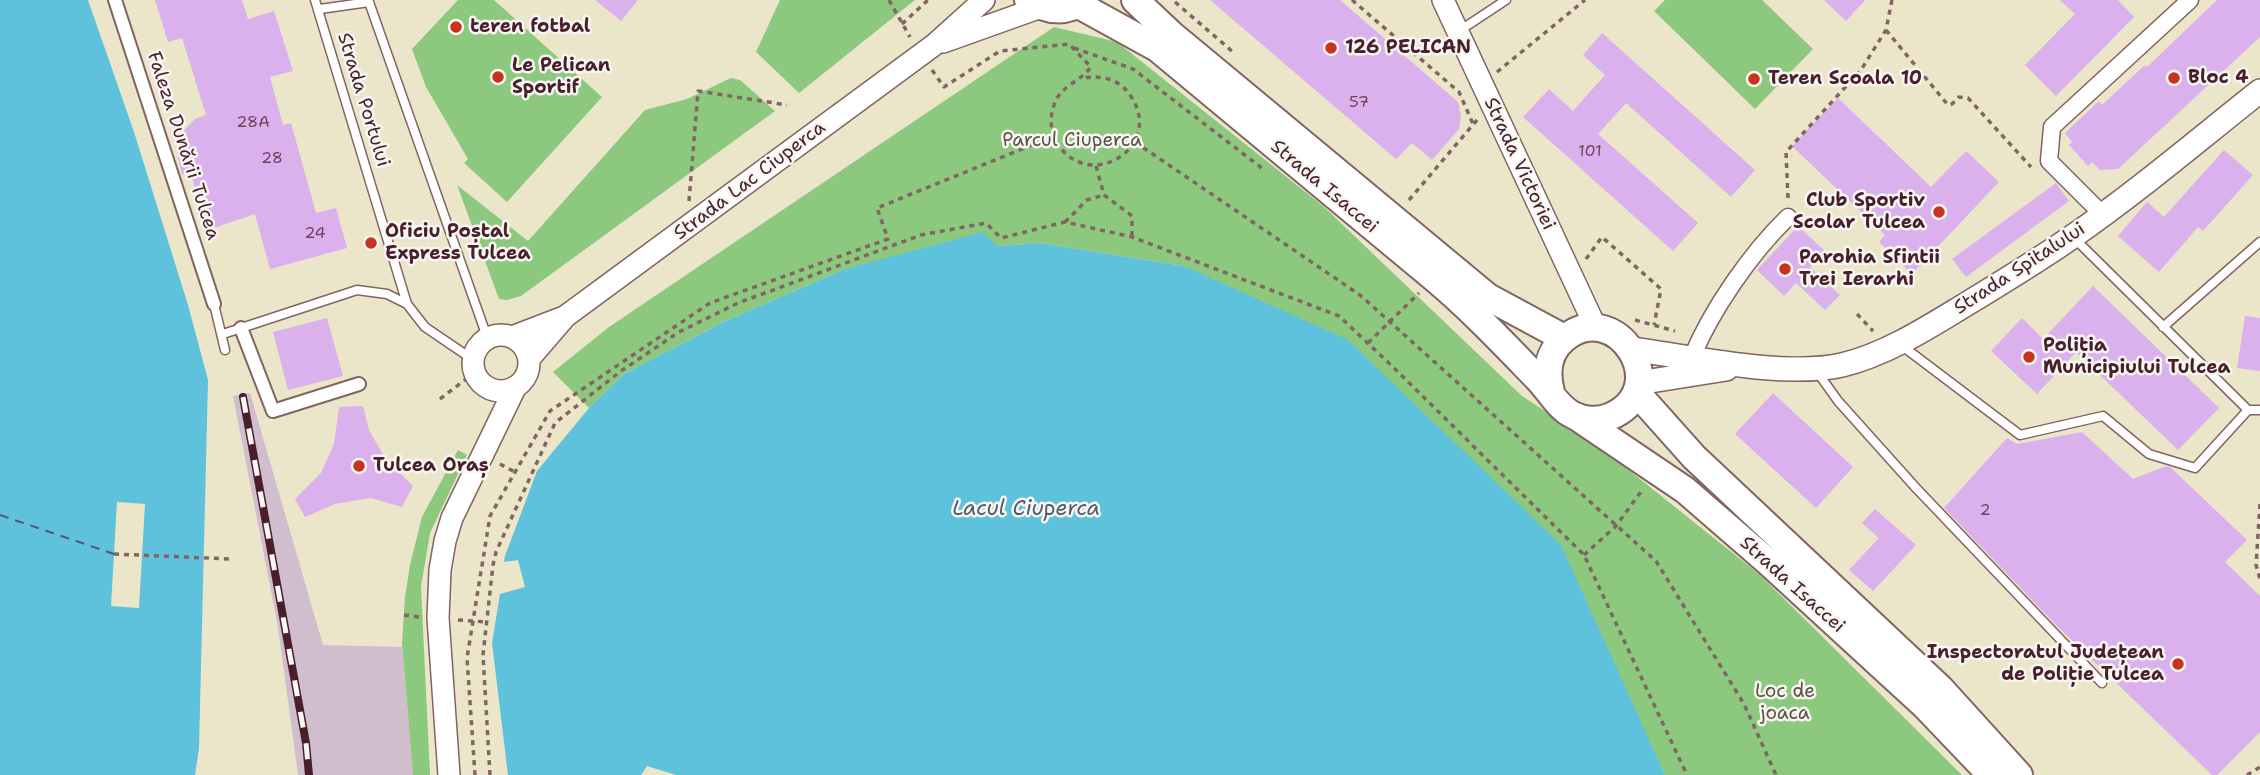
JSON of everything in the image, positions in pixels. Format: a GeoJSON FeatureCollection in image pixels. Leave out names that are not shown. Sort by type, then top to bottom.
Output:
{"type":"FeatureCollection","features":[{"type":"Feature","properties":{"kind":"main road","name":"Strada Isaccei"},"geometry":{"type":"LineString","coordinates":[[1135,0],[1171,34],[1488,297],[1564,338]]}},
{"type":"Feature","properties":{"kind":"main road","name":"Strada Isaccei"},"geometry":{"type":"LineString","coordinates":[[1035,4],[1054,10],[1067,9],[1082,2],[1157,48],[1474,312],[1557,402],[1685,490],[1768,562],[1925,706],[1992,775]]}},
{"type":"Feature","properties":{"kind":"main road","name":"Strada Spitalului"},"geometry":{"type":"LineString","coordinates":[[1637,388],[1746,365],[1814,368],[1840,365],[1898,343],[2018,273],[2073,237],[2260,91]]}},
{"type":"Feature","properties":{"kind":"main road"},"geometry":{"type":"LineString","coordinates":[[1551,393],[1548,369],[1550,357],[1564,338],[1585,329],[1596,328],[1616,334],[1632,349],[1637,360],[1637,388],[1628,404],[1617,414],[1604,419],[1589,420],[1575,416]]}},
{"type":"Feature","properties":{"kind":"main road","name":"Strada Spitalului"},"geometry":{"type":"LineString","coordinates":[[1632,349],[1696,347],[1746,365]]}},
{"type":"Feature","properties":{"kind":"main road","name":"Strada Isaccei"},"geometry":{"type":"LineString","coordinates":[[1637,388],[1694,457],[1941,689],[2019,775]]}},
{"type":"Feature","properties":{"kind":"street","name":"Faleza Dunării Tulcea"},"geometry":{"type":"LineString","coordinates":[[115,0],[214,304]]}},
{"type":"Feature","properties":{"kind":"street","name":"Strada Lac Ciuperca"},"geometry":{"type":"LineString","coordinates":[[529,359],[566,316],[927,50],[984,0]]}},
{"type":"Feature","properties":{"kind":"street","name":"Strada Victoriei"},"geometry":{"type":"LineString","coordinates":[[1443,0],[1596,328]]}},
{"type":"Feature","properties":{"kind":"street"},"geometry":{"type":"LineString","coordinates":[[2103,215],[2049,161],[2052,127],[2190,0]]}},
{"type":"Feature","properties":{"kind":"street","name":"Strada Lac Ciuperca"},"geometry":{"type":"LineString","coordinates":[[927,50],[1035,4]]}},
{"type":"Feature","properties":{"kind":"street"},"geometry":{"type":"LineString","coordinates":[[1696,347],[1765,239],[1788,217]]}},
{"type":"Feature","properties":{"kind":"street","name":"Strada Lac Ciuperca"},"geometry":{"type":"LineString","coordinates":[[513,337],[566,316]]}},
{"type":"Feature","properties":{"kind":"street"},"geometry":{"type":"LineString","coordinates":[[240,328],[273,411],[359,384]]}},
{"type":"Feature","properties":{"kind":"street"},"geometry":{"type":"LineString","coordinates":[[449,775],[438,618],[439,581],[445,541],[452,518],[490,440],[515,388],[526,376],[529,359],[521,342],[504,334],[487,337],[477,346],[478,374],[490,440]]}},
{"type":"Feature","properties":{"kind":"street"},"geometry":{"type":"LineString","coordinates":[[478,374],[497,391],[515,388]]}},
{"type":"Feature","properties":{"kind":"lane"},"geometry":{"type":"LineString","coordinates":[[315,0],[320,9]]}},
{"type":"Feature","properties":{"kind":"lane"},"geometry":{"type":"LineString","coordinates":[[1457,33],[1506,0]]}},
{"type":"Feature","properties":{"kind":"lane","name":"Strada Portului"},"geometry":{"type":"LineString","coordinates":[[478,374],[425,327],[408,304],[320,9],[369,1],[487,337]]}},
{"type":"Feature","properties":{"kind":"lane"},"geometry":{"type":"LineString","coordinates":[[2073,237],[2248,410],[2260,410]]}},
{"type":"Feature","properties":{"kind":"lane"},"geometry":{"type":"LineString","coordinates":[[2163,327],[2260,242]]}},
{"type":"Feature","properties":{"kind":"lane"},"geometry":{"type":"LineString","coordinates":[[223,334],[357,290],[387,294],[408,304]]}},
{"type":"Feature","properties":{"kind":"lane"},"geometry":{"type":"LineString","coordinates":[[214,304],[225,350]]}},
{"type":"Feature","properties":{"kind":"lane"},"geometry":{"type":"LineString","coordinates":[[1898,343],[2020,435],[2103,415],[2149,454],[2195,468],[2248,410]]}},
{"type":"Feature","properties":{"kind":"lane"},"geometry":{"type":"LineString","coordinates":[[1814,368],[1838,401],[1916,488],[2102,682]]}},
{"type":"Feature","properties":{"kind":"path"},"geometry":{"type":"LineString","coordinates":[[889,0],[902,24],[927,50],[944,87],[1000,51],[1069,44],[1133,69],[1272,176]]}},
{"type":"Feature","properties":{"kind":"path"},"geometry":{"type":"LineString","coordinates":[[902,24],[928,0]]}},
{"type":"Feature","properties":{"kind":"path"},"geometry":{"type":"LineString","coordinates":[[1172,0],[1235,54]]}},
{"type":"Feature","properties":{"kind":"path"},"geometry":{"type":"LineString","coordinates":[[1352,0],[1459,92],[1473,124]]}},
{"type":"Feature","properties":{"kind":"path"},"geometry":{"type":"LineString","coordinates":[[1496,73],[1585,0]]}},
{"type":"Feature","properties":{"kind":"path"},"geometry":{"type":"LineString","coordinates":[[1788,217],[1789,180],[1786,152],[1861,70],[1886,30],[1892,0]]}},
{"type":"Feature","properties":{"kind":"path"},"geometry":{"type":"LineString","coordinates":[[1886,30],[1948,104],[1952,104],[1959,97],[1968,98],[2036,171],[2049,161]]}},
{"type":"Feature","properties":{"kind":"path"},"geometry":{"type":"LineString","coordinates":[[1072,47],[1091,67],[1083,78]]}},
{"type":"Feature","properties":{"kind":"path"},"geometry":{"type":"LineString","coordinates":[[1083,78],[1109,78],[1125,87],[1138,106],[1139,132],[1135,142],[1118,160],[1096,165],[1074,159],[1062,149],[1054,136],[1051,125],[1054,103],[1069,85],[1083,78]]}},
{"type":"Feature","properties":{"kind":"path"},"geometry":{"type":"LineString","coordinates":[[687,228],[698,91],[787,105]]}},
{"type":"Feature","properties":{"kind":"path"},"geometry":{"type":"LineString","coordinates":[[1399,193],[1408,201],[1480,116]]}},
{"type":"Feature","properties":{"kind":"path"},"geometry":{"type":"LineString","coordinates":[[475,775],[467,658],[490,516],[550,411],[710,303],[888,239],[877,208],[1054,136]]}},
{"type":"Feature","properties":{"kind":"path"},"geometry":{"type":"LineString","coordinates":[[1135,142],[1360,295],[1656,561],[1744,704],[1776,775]]}},
{"type":"Feature","properties":{"kind":"path"},"geometry":{"type":"LineString","coordinates":[[1096,165],[1104,195],[1132,216],[1132,237]]}},
{"type":"Feature","properties":{"kind":"path"},"geometry":{"type":"LineString","coordinates":[[1065,222],[1087,200],[1104,195]]}},
{"type":"Feature","properties":{"kind":"path"},"geometry":{"type":"LineString","coordinates":[[490,775],[483,655],[496,552],[555,423],[679,332],[738,303],[921,235],[986,223],[1001,239],[1065,222],[1132,237],[1339,316],[1584,555],[1687,775]]}},
{"type":"Feature","properties":{"kind":"path"},"geometry":{"type":"LineString","coordinates":[[1582,263],[1602,237],[1661,289],[1654,325]]}},
{"type":"Feature","properties":{"kind":"path"},"geometry":{"type":"LineString","coordinates":[[1367,342],[1391,323],[1433,278]]}},
{"type":"Feature","properties":{"kind":"path"},"geometry":{"type":"LineString","coordinates":[[1857,314],[1874,332],[1871,334]]}},
{"type":"Feature","properties":{"kind":"path"},"geometry":{"type":"LineString","coordinates":[[1625,317],[1654,325],[1696,347]]}},
{"type":"Feature","properties":{"kind":"path"},"geometry":{"type":"LineString","coordinates":[[440,399],[478,374]]}},
{"type":"Feature","properties":{"kind":"path"},"geometry":{"type":"LineString","coordinates":[[1584,555],[1616,526],[1657,471]]}},
{"type":"Feature","properties":{"kind":"path"},"geometry":{"type":"LineString","coordinates":[[2260,504],[2256,565],[2260,579]]}},
{"type":"Feature","properties":{"kind":"path"},"geometry":{"type":"LineString","coordinates":[[114,554],[230,559]]}},
{"type":"Feature","properties":{"kind":"path"},"geometry":{"type":"LineString","coordinates":[[438,618],[487,622]]}},
{"type":"Feature","properties":{"kind":"path"},"geometry":{"type":"LineString","coordinates":[[2247,775],[2260,767]]}},
{"type":"Feature","properties":{"kind":"shaded area"},"geometry":{"type":"Polygon","coordinates":[[[250,393],[323,645],[402,647],[413,775],[298,775],[278,627],[233,396],[250,393]]]}},
{"type":"Feature","properties":{"kind":"green space"},"geometry":{"type":"Polygon","coordinates":[[[458,0],[494,0],[602,97],[507,202],[464,163],[468,159],[426,87],[412,49],[458,0]]]}},
{"type":"Feature","properties":{"kind":"green space"},"geometry":{"type":"Polygon","coordinates":[[[780,0],[915,0],[799,93],[756,52],[780,0]]]}},
{"type":"Feature","properties":{"kind":"green space","name":"Teren Scoala 10"},"geometry":{"type":"Polygon","coordinates":[[[1665,0],[1762,0],[1813,49],[1755,109],[1654,11],[1665,0]]]}},
{"type":"Feature","properties":{"kind":"green space","name":"Parcul Ciuperca"},"geometry":{"type":"Polygon","coordinates":[[[1054,27],[1117,42],[1323,206],[1522,396],[1596,444],[1759,574],[1962,775],[1665,775],[1617,672],[1184,266],[1039,243],[997,246],[845,269],[723,322],[624,374],[589,408],[553,372],[609,327],[1054,27]]]}},
{"type":"Feature","properties":{"kind":"green space"},"geometry":{"type":"Polygon","coordinates":[[[731,78],[740,80],[775,111],[521,296],[499,299],[457,185],[528,241],[645,110],[687,99],[731,78]]]}},
{"type":"Feature","properties":{"kind":"green space"},"geometry":{"type":"Polygon","coordinates":[[[458,450],[467,455],[430,533],[421,587],[430,775],[413,775],[402,644],[405,597],[422,517],[458,450]]]}},
{"type":"Feature","properties":{"kind":"water"},"geometry":{"type":"Polygon","coordinates":[[[0,0],[88,0],[134,132],[188,305],[208,380],[199,748],[195,775],[0,775],[0,0]]]}},
{"type":"Feature","properties":{"kind":"water","name":"Lacul Ciuperca"},"geometry":{"type":"Polygon","coordinates":[[[983,232],[997,246],[1039,243],[1184,266],[1348,340],[1561,545],[1665,775],[676,775],[647,766],[641,775],[508,775],[492,643],[500,594],[525,587],[518,560],[504,562],[505,556],[537,471],[589,408],[624,374],[723,322],[845,269],[983,232]]]}},
{"type":"Feature","properties":{"kind":"pier"},"geometry":{"type":"Polygon","coordinates":[[[117,502],[145,504],[139,608],[111,606],[117,502]]]}},
{"type":"Feature","properties":{"kind":"building"},"geometry":{"type":"Polygon","coordinates":[[[155,0],[242,0],[248,19],[274,11],[293,71],[270,77],[283,125],[291,123],[316,213],[336,208],[347,248],[270,269],[255,214],[208,230],[190,172],[182,175],[177,152],[181,133],[195,119],[206,115],[182,38],[168,42],[155,0]]]}},
{"type":"Feature","properties":{"kind":"building"},"geometry":{"type":"Polygon","coordinates":[[[595,0],[638,0],[621,21],[595,0]]]}},
{"type":"Feature","properties":{"kind":"building","name":"126 PELICAN"},"geometry":{"type":"Polygon","coordinates":[[[1210,0],[1340,0],[1458,102],[1461,117],[1459,129],[1432,160],[1412,143],[1396,159],[1210,0]]]}},
{"type":"Feature","properties":{"kind":"building"},"geometry":{"type":"Polygon","coordinates":[[[1824,0],[1865,0],[1846,21],[1824,0]]]}},
{"type":"Feature","properties":{"kind":"building"},"geometry":{"type":"Polygon","coordinates":[[[2060,0],[2118,0],[2134,17],[2056,96],[2025,65],[2075,14],[2060,0]]]}},
{"type":"Feature","properties":{"kind":"building","name":"Bloc 4"},"geometry":{"type":"Polygon","coordinates":[[[2217,0],[2260,0],[2260,37],[2118,169],[2100,170],[2092,162],[2088,166],[2069,145],[2072,142],[2065,133],[2099,101],[2102,105],[2145,65],[2147,67],[2217,0]]]}},
{"type":"Feature","properties":{"kind":"building"},"geometry":{"type":"Polygon","coordinates":[[[1602,33],[1755,170],[1731,197],[1626,103],[1598,134],[1698,223],[1673,251],[1523,117],[1549,89],[1573,111],[1605,75],[1583,55],[1602,33]]]}},
{"type":"Feature","properties":{"kind":"building"},"geometry":{"type":"Polygon","coordinates":[[[1838,98],[1931,187],[1966,151],[1999,182],[1912,274],[1879,242],[1885,235],[1792,146],[1838,98]]]}},
{"type":"Feature","properties":{"kind":"building"},"geometry":{"type":"Polygon","coordinates":[[[2224,150],[2253,175],[2203,231],[2198,227],[2159,272],[2118,236],[2147,202],[2164,217],[2224,150]]]}},
{"type":"Feature","properties":{"kind":"building"},"geometry":{"type":"Polygon","coordinates":[[[2056,183],[2069,201],[1966,277],[1952,259],[2056,183]]]}},
{"type":"Feature","properties":{"kind":"building","name":"Parohia Sfintii Trei Ierarhi"},"geometry":{"type":"Polygon","coordinates":[[[1798,226],[1825,251],[1810,267],[1840,295],[1825,310],[1796,283],[1784,296],[1757,270],[1798,226]]]}},
{"type":"Feature","properties":{"kind":"building"},"geometry":{"type":"Polygon","coordinates":[[[2093,286],[2219,408],[2178,450],[2076,352],[2037,394],[1991,351],[2022,318],[2043,339],[2093,286]]]}},
{"type":"Feature","properties":{"kind":"building"},"geometry":{"type":"Polygon","coordinates":[[[2245,316],[2260,318],[2260,371],[2237,368],[2245,316]]]}},
{"type":"Feature","properties":{"kind":"building"},"geometry":{"type":"Polygon","coordinates":[[[327,318],[343,376],[288,390],[273,332],[327,318]]]}},
{"type":"Feature","properties":{"kind":"building"},"geometry":{"type":"Polygon","coordinates":[[[1773,393],[1853,467],[1816,508],[1735,434],[1773,393]]]}},
{"type":"Feature","properties":{"kind":"building","name":"Tulcea Oraș"},"geometry":{"type":"Polygon","coordinates":[[[363,406],[369,430],[385,458],[413,486],[402,507],[371,498],[335,504],[305,517],[295,499],[321,473],[334,444],[339,407],[363,406]]]}},
{"type":"Feature","properties":{"kind":"building","name":"Inspectoratul Județean de Poliție Tulcea"},"geometry":{"type":"Polygon","coordinates":[[[2082,432],[2133,479],[2166,466],[2170,467],[2247,540],[2225,562],[2260,596],[2260,732],[2217,775],[2212,775],[2057,626],[1944,508],[2007,438],[2017,444],[2082,432]]]}},
{"type":"Feature","properties":{"kind":"building"},"geometry":{"type":"Polygon","coordinates":[[[1875,509],[1916,545],[1873,591],[1849,570],[1879,538],[1862,523],[1875,509]]]}},
{"type":"Feature","properties":{"kind":"ferry route"},"geometry":{"type":"LineString","coordinates":[[0,515],[114,554]]}},
{"type":"Feature","properties":{"kind":"railway"},"geometry":{"type":"LineString","coordinates":[[243,397],[306,743],[309,775]]}},
{"type":"Feature","properties":{"kind":"place","name":"teren fotbal"},"geometry":{"type":"Point","coordinates":[456,27]}},
{"type":"Feature","properties":{"kind":"place","name":"126 PELICAN"},"geometry":{"type":"Point","coordinates":[1331,48]}},
{"type":"Feature","properties":{"kind":"place","name":"Le Pelican Sportif"},"geometry":{"type":"Point","coordinates":[498,77]}},
{"type":"Feature","properties":{"kind":"place","name":"Bloc 4"},"geometry":{"type":"Point","coordinates":[2174,78]}},
{"type":"Feature","properties":{"kind":"place","name":"Teren Scoala 10"},"geometry":{"type":"Point","coordinates":[1754,79]}},
{"type":"Feature","properties":{"kind":"place","name":"Club Sportiv Scolar Tulcea"},"geometry":{"type":"Point","coordinates":[1939,212]}},
{"type":"Feature","properties":{"kind":"place","name":"Oficiu Poștal Express Tulcea"},"geometry":{"type":"Point","coordinates":[371,243]}},
{"type":"Feature","properties":{"kind":"place","name":"Parohia Sfintii Trei Ierarhi"},"geometry":{"type":"Point","coordinates":[1785,269]}},
{"type":"Feature","properties":{"kind":"place","name":"Poliția Municipiului Tulcea"},"geometry":{"type":"Point","coordinates":[2029,357]}},
{"type":"Feature","properties":{"kind":"place","name":"Tulcea Oraș"},"geometry":{"type":"Point","coordinates":[359,466]}},
{"type":"Feature","properties":{"kind":"place","name":"Inspectoratul Județean de Poliție Tulcea"},"geometry":{"type":"Point","coordinates":[2178,664]}},
{"type":"Feature","properties":{"kind":"park label","name":"Loc de joaca"},"geometry":{"type":"Point","coordinates":[1785,703]}}]}
